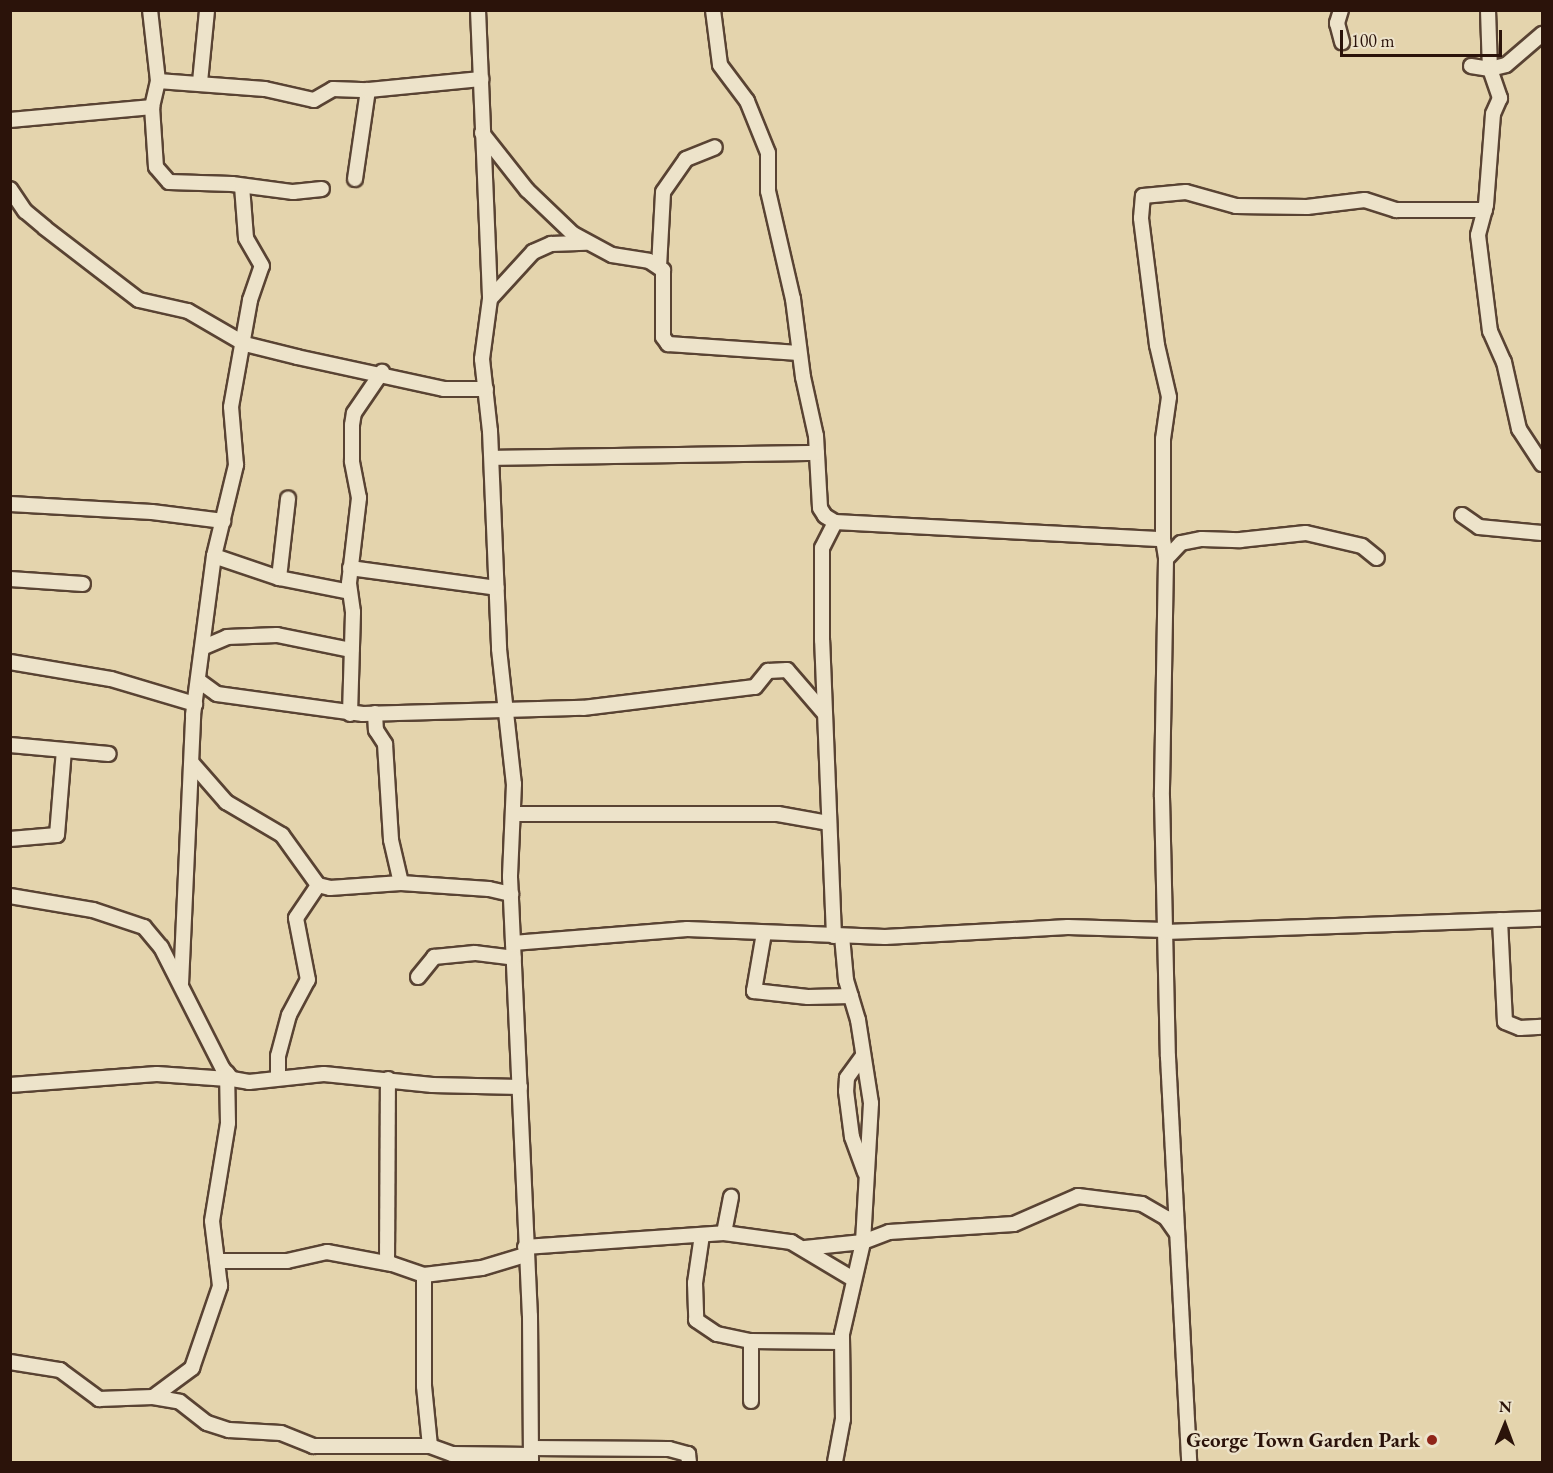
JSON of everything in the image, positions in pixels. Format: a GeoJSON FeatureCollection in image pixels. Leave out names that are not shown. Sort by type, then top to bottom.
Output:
{"type":"FeatureCollection","features":[{"type":"Feature","properties":{"kind":"street"},"geometry":{"type":"LineString","coordinates":[[150,10],[158,81],[152,106],[156,167],[169,182],[242,186],[293,192],[322,189]]}},
{"type":"Feature","properties":{"kind":"street"},"geometry":{"type":"LineString","coordinates":[[200,82],[207,10]]}},
{"type":"Feature","properties":{"kind":"street"},"geometry":{"type":"LineString","coordinates":[[478,10],[490,299],[482,359],[492,458],[504,710],[514,784],[511,894],[520,1087],[530,1455]]}},
{"type":"Feature","properties":{"kind":"street"},"geometry":{"type":"LineString","coordinates":[[713,10],[720,65],[747,101],[768,153],[768,192],[793,299],[817,453],[820,508],[835,522],[1163,539]]}},
{"type":"Feature","properties":{"kind":"street"},"geometry":{"type":"LineString","coordinates":[[1341,10],[1337,23],[1342,42]]}},
{"type":"Feature","properties":{"kind":"street"},"geometry":{"type":"LineString","coordinates":[[1488,10],[1491,69],[1500,98],[1493,114],[1485,210],[1478,236],[1490,330],[1504,362],[1519,429],[1542,464]]}},
{"type":"Feature","properties":{"kind":"street"},"geometry":{"type":"LineString","coordinates":[[1471,66],[1491,69],[1506,65],[1542,34]]}},
{"type":"Feature","properties":{"kind":"street"},"geometry":{"type":"LineString","coordinates":[[158,81],[200,82],[265,89],[314,100],[333,89],[368,90],[481,79]]}},
{"type":"Feature","properties":{"kind":"street"},"geometry":{"type":"LineString","coordinates":[[355,179],[368,90]]}},
{"type":"Feature","properties":{"kind":"street"},"geometry":{"type":"LineString","coordinates":[[10,120],[152,106]]}},
{"type":"Feature","properties":{"kind":"street"},"geometry":{"type":"LineString","coordinates":[[482,133],[533,197],[586,243],[612,255],[649,261],[659,267]]}},
{"type":"Feature","properties":{"kind":"street"},"geometry":{"type":"LineString","coordinates":[[715,147],[686,159],[663,192],[659,267],[664,280],[663,337],[668,344],[800,353]]}},
{"type":"Feature","properties":{"kind":"street"},"geometry":{"type":"LineString","coordinates":[[181,984],[195,704],[214,556],[236,465],[231,407],[245,344],[250,300],[262,266],[246,238],[242,186]]}},
{"type":"Feature","properties":{"kind":"street"},"geometry":{"type":"LineString","coordinates":[[10,189],[25,211],[115,284],[139,300],[198,315],[245,344],[382,372],[444,388],[486,389]]}},
{"type":"Feature","properties":{"kind":"street"},"geometry":{"type":"LineString","coordinates":[[1189,1462],[1177,1234],[1162,797],[1167,559],[1163,539],[1163,439],[1169,397],[1157,345],[1141,218],[1143,196],[1186,192],[1236,207],[1307,207],[1365,200],[1396,210],[1485,210]]}},
{"type":"Feature","properties":{"kind":"street"},"geometry":{"type":"LineString","coordinates":[[490,299],[533,252],[551,244],[586,243]]}},
{"type":"Feature","properties":{"kind":"street"},"geometry":{"type":"LineString","coordinates":[[350,714],[350,568],[359,498],[352,461],[352,425],[363,399],[382,372]]}},
{"type":"Feature","properties":{"kind":"street"},"geometry":{"type":"LineString","coordinates":[[492,458],[817,453]]}},
{"type":"Feature","properties":{"kind":"street"},"geometry":{"type":"LineString","coordinates":[[279,578],[288,499]]}},
{"type":"Feature","properties":{"kind":"street"},"geometry":{"type":"LineString","coordinates":[[10,504],[152,512],[223,521]]}},
{"type":"Feature","properties":{"kind":"street"},"geometry":{"type":"LineString","coordinates":[[1462,515],[1479,527],[1542,534]]}},
{"type":"Feature","properties":{"kind":"street"},"geometry":{"type":"LineString","coordinates":[[835,522],[822,548],[829,823],[838,936],[862,1057],[868,1076],[872,1121],[863,1242],[853,1279],[841,1342],[843,1419],[835,1462]]}},
{"type":"Feature","properties":{"kind":"street"},"geometry":{"type":"LineString","coordinates":[[1167,559],[1181,543],[1202,539],[1240,540],[1306,533],[1362,546],[1377,558]]}},
{"type":"Feature","properties":{"kind":"street"},"geometry":{"type":"LineString","coordinates":[[214,556],[279,578],[350,592]]}},
{"type":"Feature","properties":{"kind":"street"},"geometry":{"type":"LineString","coordinates":[[350,568],[497,588]]}},
{"type":"Feature","properties":{"kind":"street"},"geometry":{"type":"LineString","coordinates":[[10,579],[83,584]]}},
{"type":"Feature","properties":{"kind":"street"},"geometry":{"type":"LineString","coordinates":[[204,647],[227,637],[277,635],[351,650]]}},
{"type":"Feature","properties":{"kind":"street"},"geometry":{"type":"LineString","coordinates":[[10,662],[111,679],[195,704]]}},
{"type":"Feature","properties":{"kind":"street"},"geometry":{"type":"LineString","coordinates":[[199,681],[217,694],[350,714],[583,708],[755,687],[768,671],[787,670],[825,714]]}},
{"type":"Feature","properties":{"kind":"street"},"geometry":{"type":"LineString","coordinates":[[375,713],[376,730],[385,744],[391,840],[401,883]]}},
{"type":"Feature","properties":{"kind":"street"},"geometry":{"type":"LineString","coordinates":[[10,746],[109,754]]}},
{"type":"Feature","properties":{"kind":"street"},"geometry":{"type":"LineString","coordinates":[[10,839],[57,835],[63,750]]}},
{"type":"Feature","properties":{"kind":"street"},"geometry":{"type":"LineString","coordinates":[[192,763],[226,802],[282,835],[318,885],[330,888],[401,883],[489,889],[511,894]]}},
{"type":"Feature","properties":{"kind":"street"},"geometry":{"type":"LineString","coordinates":[[513,814],[778,814],[829,823]]}},
{"type":"Feature","properties":{"kind":"street"},"geometry":{"type":"LineString","coordinates":[[278,1077],[278,1056],[289,1015],[308,980],[296,918],[318,885]]}},
{"type":"Feature","properties":{"kind":"street"},"geometry":{"type":"LineString","coordinates":[[10,896],[47,901],[134,922],[153,935],[181,984],[227,1076],[228,1123],[213,1196],[212,1234],[220,1286],[192,1368],[153,1397]]}},
{"type":"Feature","properties":{"kind":"street"},"geometry":{"type":"LineString","coordinates":[[513,943],[687,929],[838,936],[955,935],[1068,927],[1165,931],[1542,919]]}},
{"type":"Feature","properties":{"kind":"street"},"geometry":{"type":"LineString","coordinates":[[1500,920],[1505,1022],[1520,1028],[1542,1028]]}},
{"type":"Feature","properties":{"kind":"street"},"geometry":{"type":"LineString","coordinates":[[764,933],[754,990],[808,997],[851,996]]}},
{"type":"Feature","properties":{"kind":"street"},"geometry":{"type":"LineString","coordinates":[[418,976],[435,957],[475,953],[514,958]]}},
{"type":"Feature","properties":{"kind":"street"},"geometry":{"type":"LineString","coordinates":[[862,1057],[847,1078],[852,1137],[866,1178]]}},
{"type":"Feature","properties":{"kind":"street"},"geometry":{"type":"LineString","coordinates":[[10,1084],[157,1074],[227,1076],[249,1082],[278,1077],[324,1074],[520,1087]]}},
{"type":"Feature","properties":{"kind":"street"},"geometry":{"type":"LineString","coordinates":[[847,1078],[868,1076]]}},
{"type":"Feature","properties":{"kind":"street"},"geometry":{"type":"LineString","coordinates":[[387,1263],[388,1079]]}},
{"type":"Feature","properties":{"kind":"street"},"geometry":{"type":"LineString","coordinates":[[805,1248],[863,1242],[889,1232],[1014,1224],[1078,1196],[1142,1204],[1166,1218],[1177,1234]]}},
{"type":"Feature","properties":{"kind":"street"},"geometry":{"type":"LineString","coordinates":[[724,1233],[731,1197]]}},
{"type":"Feature","properties":{"kind":"street"},"geometry":{"type":"LineString","coordinates":[[217,1261],[287,1261],[327,1252],[387,1263],[424,1275],[482,1268],[525,1251],[724,1233],[791,1242],[805,1248],[853,1279]]}},
{"type":"Feature","properties":{"kind":"street"},"geometry":{"type":"LineString","coordinates":[[702,1235],[695,1283],[696,1320],[717,1334],[751,1341],[841,1342]]}},
{"type":"Feature","properties":{"kind":"street"},"geometry":{"type":"LineString","coordinates":[[424,1275],[424,1386],[430,1446]]}},
{"type":"Feature","properties":{"kind":"street"},"geometry":{"type":"LineString","coordinates":[[751,1341],[751,1401]]}},
{"type":"Feature","properties":{"kind":"street"},"geometry":{"type":"LineString","coordinates":[[10,1362],[60,1370],[99,1399],[153,1397],[184,1403],[207,1423],[229,1430],[281,1433],[313,1446],[430,1446],[452,1454],[530,1455],[669,1449],[688,1454],[689,1462]]}},
{"type":"Feature","properties":{"kind":"place","name":"George Town Garden Park"},"geometry":{"type":"Point","coordinates":[1432,1440]}}]}
